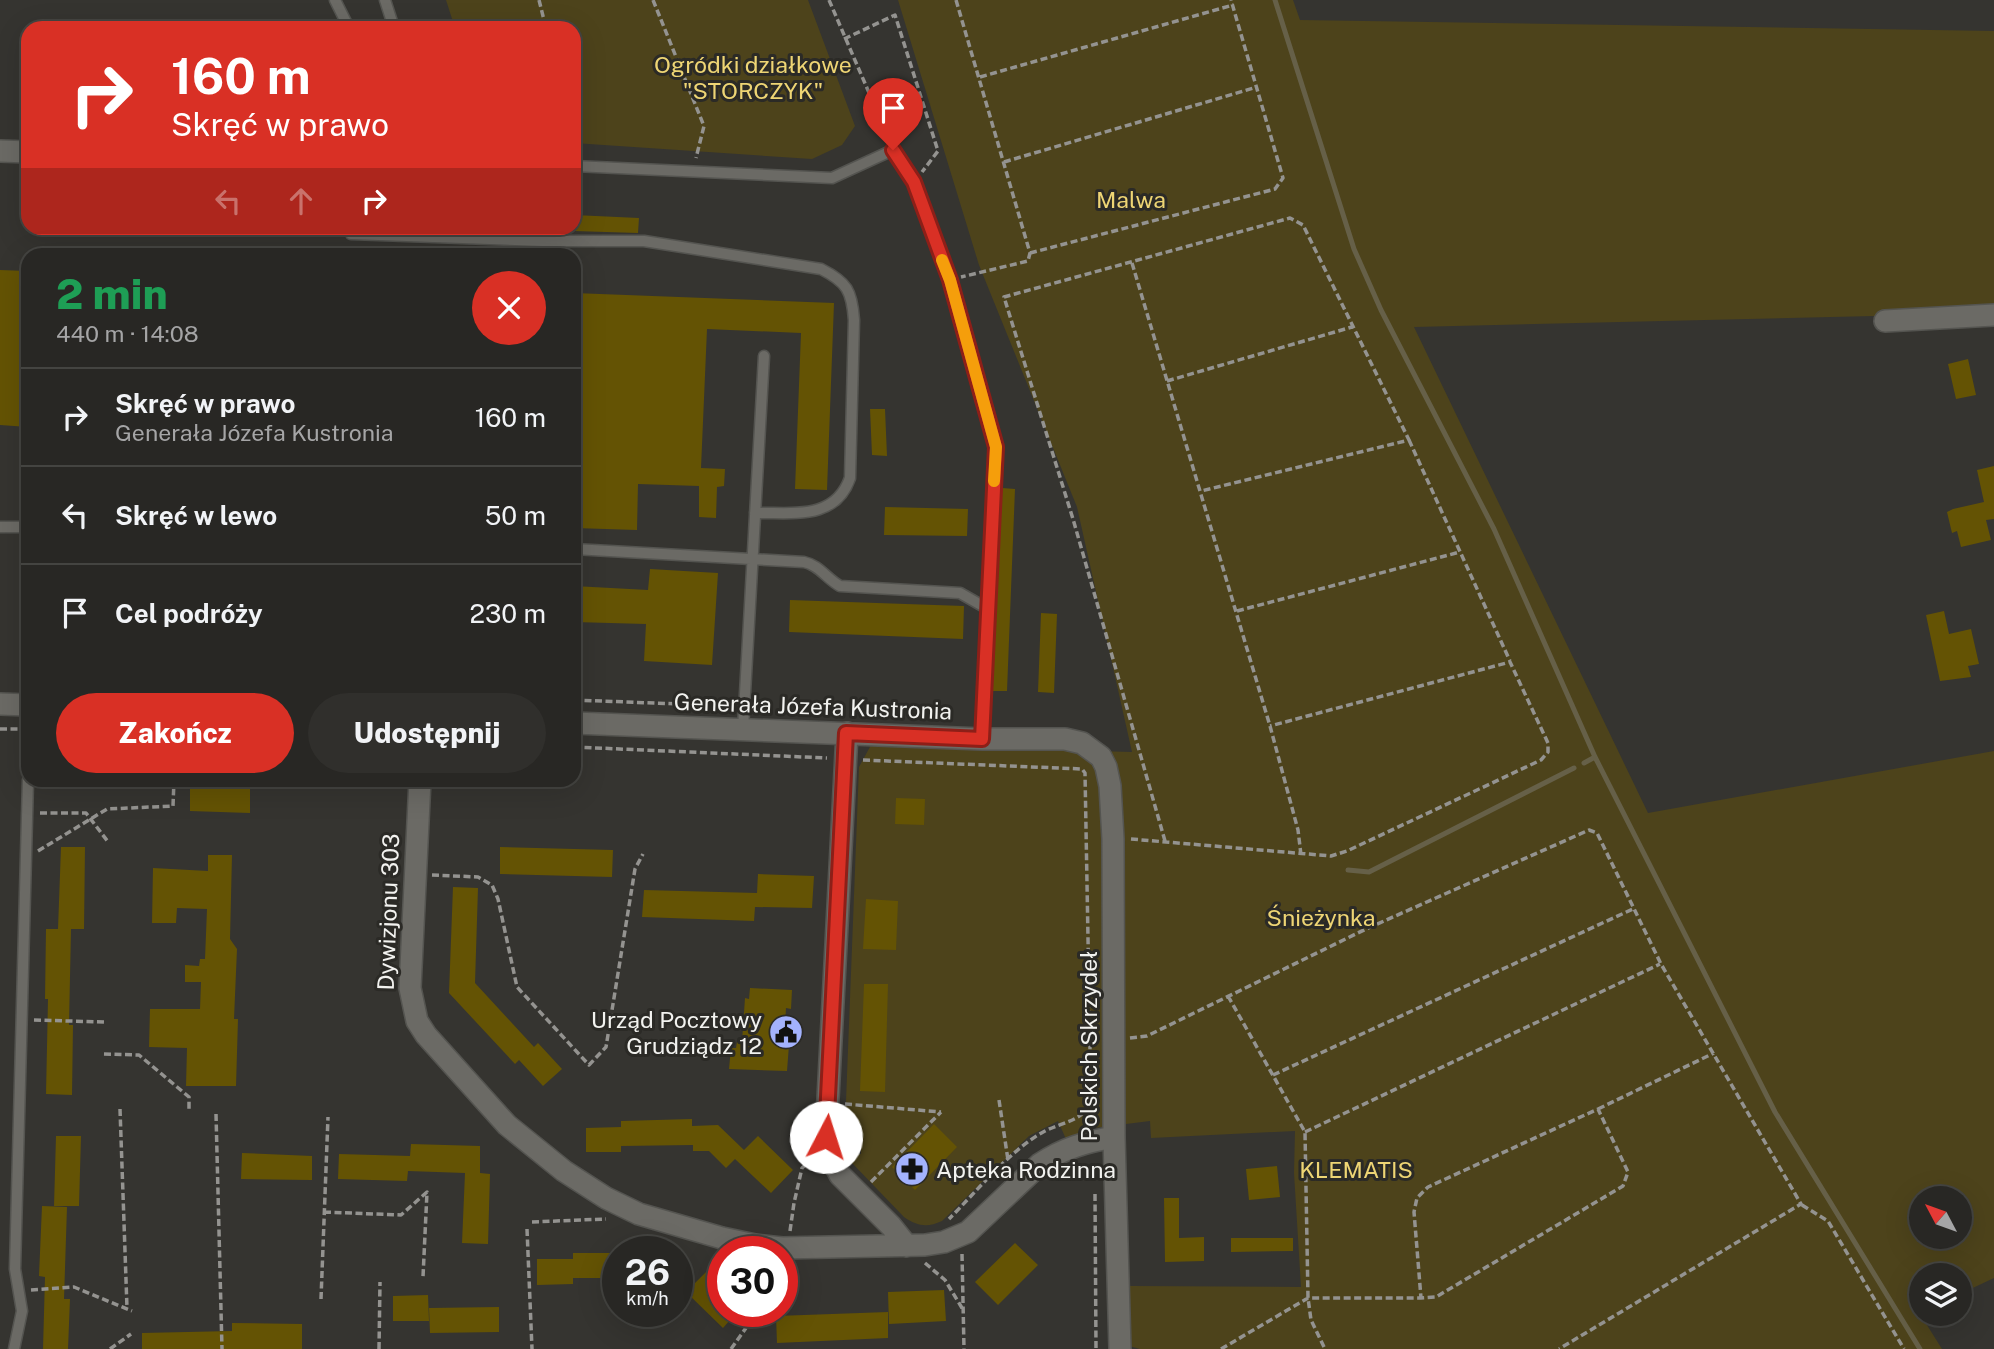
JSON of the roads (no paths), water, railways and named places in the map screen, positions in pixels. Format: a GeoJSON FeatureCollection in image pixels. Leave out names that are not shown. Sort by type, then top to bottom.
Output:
{"type":"FeatureCollection","features":[{"type":"Feature","properties":{"kind":"street"},"geometry":{"type":"LineString","coordinates":[[0,151],[21,152]]}},
{"type":"Feature","properties":{"kind":"street"},"geometry":{"type":"LineString","coordinates":[[1885,321],[1994,315]]}},
{"type":"Feature","properties":{"kind":"street"},"geometry":{"type":"LineString","coordinates":[[0,704],[21,705]]}},
{"type":"Feature","properties":{"kind":"street","name":"Generała Józefa Kustronia"},"geometry":{"type":"LineString","coordinates":[[581,723],[982,739],[1065,739],[1091,748]]}},
{"type":"Feature","properties":{"kind":"street"},"geometry":{"type":"LineString","coordinates":[[846,733],[830,1102],[826,1137],[832,1163],[840,1175],[907,1246]]}},
{"type":"Feature","properties":{"kind":"street","name":"Polskich Skrzydeł"},"geometry":{"type":"LineString","coordinates":[[1091,748],[1101,757],[1106,767],[1110,786],[1113,839],[1114,1137],[1120,1349]]}},
{"type":"Feature","properties":{"kind":"street","name":"Dywizjonu 303"},"geometry":{"type":"LineString","coordinates":[[420,787],[410,988],[416,1021],[507,1125],[565,1171],[606,1198],[639,1214],[755,1245],[789,1248],[907,1246],[944,1242],[968,1232],[1040,1164],[1054,1155],[1076,1144],[1114,1137]]}},
{"type":"Feature","properties":{"kind":"lane"},"geometry":{"type":"LineString","coordinates":[[335,0],[346,21]]}},
{"type":"Feature","properties":{"kind":"lane"},"geometry":{"type":"LineString","coordinates":[[385,0],[392,21]]}},
{"type":"Feature","properties":{"kind":"lane"},"geometry":{"type":"LineString","coordinates":[[581,166],[832,178],[893,150],[914,182],[950,280],[996,447],[982,739]]}},
{"type":"Feature","properties":{"kind":"lane"},"geometry":{"type":"LineString","coordinates":[[378,235],[542,241],[644,241],[821,269],[839,278],[848,288],[853,302],[854,320],[849,478],[845,491],[825,507],[811,512],[755,513]]}},
{"type":"Feature","properties":{"kind":"lane"},"geometry":{"type":"LineString","coordinates":[[743,729],[764,356]]}},
{"type":"Feature","properties":{"kind":"lane"},"geometry":{"type":"LineString","coordinates":[[0,527],[21,527]]}},
{"type":"Feature","properties":{"kind":"lane"},"geometry":{"type":"LineString","coordinates":[[581,549],[753,558],[813,564],[832,582],[841,586],[960,593],[988,609]]}},
{"type":"Feature","properties":{"kind":"lane"},"geometry":{"type":"LineString","coordinates":[[14,1349],[22,1311],[15,1269],[28,787]]}},
{"type":"Feature","properties":{"kind":"waterway"},"geometry":{"type":"LineString","coordinates":[[1275,0],[1354,249],[1381,310],[1494,529],[1595,757],[1775,1112],[1920,1349]]}},
{"type":"Feature","properties":{"kind":"waterway"},"geometry":{"type":"LineString","coordinates":[[1584,763],[1595,757]]}},
{"type":"Feature","properties":{"kind":"waterway"},"geometry":{"type":"LineString","coordinates":[[1348,870],[1369,872],[1574,768]]}},
{"type":"Feature","properties":{"kind":"place","name":"Urząd Pocztowy Grudziądz 12"},"geometry":{"type":"Point","coordinates":[786,1032]}},
{"type":"Feature","properties":{"kind":"place","name":"Apteka Rodzinna"},"geometry":{"type":"Point","coordinates":[912,1169]}},
{"type":"Feature","properties":{"kind":"park label","name":"Ogródki działkowe \"STORCZYK\""},"geometry":{"type":"Point","coordinates":[753,77]}},
{"type":"Feature","properties":{"kind":"park label","name":"Malwa"},"geometry":{"type":"Point","coordinates":[1131,199]}},
{"type":"Feature","properties":{"kind":"park label","name":"Śnieżynka"},"geometry":{"type":"Point","coordinates":[1321,917]}},
{"type":"Feature","properties":{"kind":"park label","name":"KLEMATIS"},"geometry":{"type":"Point","coordinates":[1356,1169]}}]}
